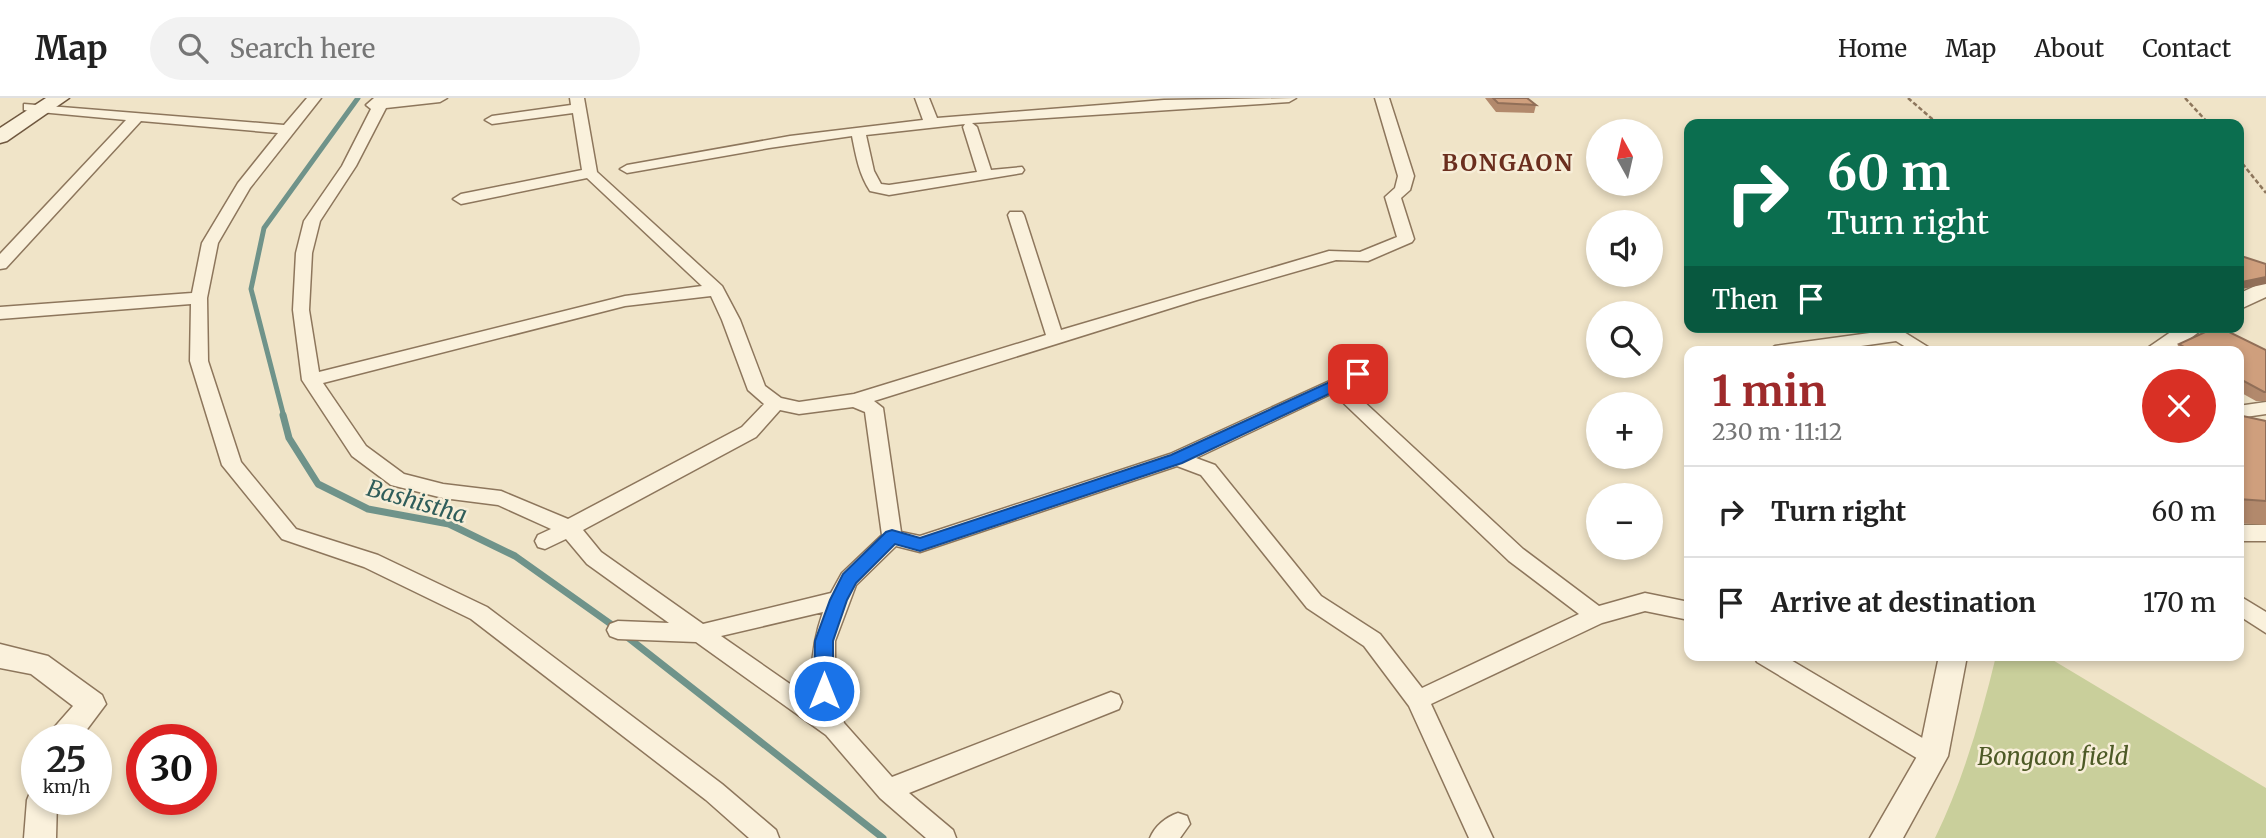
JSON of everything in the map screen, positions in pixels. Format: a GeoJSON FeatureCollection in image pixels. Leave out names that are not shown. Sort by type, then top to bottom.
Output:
{"type":"FeatureCollection","features":[{"type":"Feature","properties":{"kind":"main road"},"geometry":{"type":"LineString","coordinates":[[0,125],[43,103]]}},
{"type":"Feature","properties":{"kind":"main road"},"geometry":{"type":"LineString","coordinates":[[0,136],[43,103]]}},
{"type":"Feature","properties":{"kind":"street"},"geometry":{"type":"LineString","coordinates":[[314,98],[243,186],[210,243],[199,298],[199,361],[232,465],[289,534],[371,561],[479,613],[714,792],[767,838]]}},
{"type":"Feature","properties":{"kind":"street"},"geometry":{"type":"LineString","coordinates":[[440,98],[379,101],[349,166],[312,221],[304,253],[301,310],[311,380],[359,452],[398,480],[443,491],[501,498],[569,528],[594,558],[834,728],[888,790],[944,838]]}},
{"type":"Feature","properties":{"kind":"street"},"geometry":{"type":"LineString","coordinates":[[922,98],[932,124]]}},
{"type":"Feature","properties":{"kind":"street"},"geometry":{"type":"LineString","coordinates":[[1010,98],[1017,116]]}},
{"type":"Feature","properties":{"kind":"street"},"geometry":{"type":"LineString","coordinates":[[627,169],[789,141],[932,124],[1153,102],[1289,98]]}},
{"type":"Feature","properties":{"kind":"street"},"geometry":{"type":"LineString","coordinates":[[492,120],[578,103],[590,173],[716,290],[732,320],[757,390],[776,402],[799,408],[855,400],[1055,337],[1335,255],[1362,257],[1406,239],[1407,235],[1394,208],[1393,197],[1402,190],[1406,176],[1382,98]]}},
{"type":"Feature","properties":{"kind":"street"},"geometry":{"type":"LineString","coordinates":[[43,103],[137,117],[288,130]]}},
{"type":"Feature","properties":{"kind":"street"},"geometry":{"type":"LineString","coordinates":[[0,264],[137,117]]}},
{"type":"Feature","properties":{"kind":"street"},"geometry":{"type":"LineString","coordinates":[[970,127],[985,175]]}},
{"type":"Feature","properties":{"kind":"street"},"geometry":{"type":"LineString","coordinates":[[858,132],[867,171],[875,188],[889,190],[1017,170]]}},
{"type":"Feature","properties":{"kind":"street"},"geometry":{"type":"LineString","coordinates":[[461,199],[590,173]]}},
{"type":"Feature","properties":{"kind":"street"},"geometry":{"type":"LineString","coordinates":[[1016,215],[1055,337]]}},
{"type":"Feature","properties":{"kind":"street"},"geometry":{"type":"LineString","coordinates":[[2244,300],[2266,288]]}},
{"type":"Feature","properties":{"kind":"street"},"geometry":{"type":"LineString","coordinates":[[311,380],[625,301],[716,290]]}},
{"type":"Feature","properties":{"kind":"street"},"geometry":{"type":"LineString","coordinates":[[0,313],[199,298]]}},
{"type":"Feature","properties":{"kind":"street"},"geometry":{"type":"LineString","coordinates":[[1810,346],[1884,333]]}},
{"type":"Feature","properties":{"kind":"street"},"geometry":{"type":"LineString","coordinates":[[1899,333],[1918,346]]}},
{"type":"Feature","properties":{"kind":"street"},"geometry":{"type":"LineString","coordinates":[[2166,346],[2185,333]]}},
{"type":"Feature","properties":{"kind":"street"},"geometry":{"type":"LineString","coordinates":[[892,537],[920,544],[1177,459],[1358,374]]}},
{"type":"Feature","properties":{"kind":"street"},"geometry":{"type":"LineString","coordinates":[[1335,385],[1516,555],[1595,616]]}},
{"type":"Feature","properties":{"kind":"street"},"geometry":{"type":"LineString","coordinates":[[855,400],[874,408],[892,537]]}},
{"type":"Feature","properties":{"kind":"street"},"geometry":{"type":"LineString","coordinates":[[545,541],[749,432],[776,402]]}},
{"type":"Feature","properties":{"kind":"street"},"geometry":{"type":"LineString","coordinates":[[2244,411],[2266,408]]}},
{"type":"Feature","properties":{"kind":"street"},"geometry":{"type":"LineString","coordinates":[[1177,459],[1208,470],[1314,603],[1372,640],[1418,700],[1481,838]]}},
{"type":"Feature","properties":{"kind":"street"},"geometry":{"type":"LineString","coordinates":[[2244,533],[2266,533]]}},
{"type":"Feature","properties":{"kind":"street"},"geometry":{"type":"LineString","coordinates":[[834,728],[824,691],[824,641],[838,600],[849,579],[892,537]]}},
{"type":"Feature","properties":{"kind":"street"},"geometry":{"type":"LineString","coordinates":[[618,630],[702,633],[838,600]]}},
{"type":"Feature","properties":{"kind":"street"},"geometry":{"type":"LineString","coordinates":[[1418,700],[1595,616],[1645,602],[1684,610]]}},
{"type":"Feature","properties":{"kind":"street"},"geometry":{"type":"LineString","coordinates":[[2244,608],[2266,624]]}},
{"type":"Feature","properties":{"kind":"street"},"geometry":{"type":"LineString","coordinates":[[0,656],[38,664],[92,704],[75,724]]}},
{"type":"Feature","properties":{"kind":"street"},"geometry":{"type":"LineString","coordinates":[[1773,661],[1933,756]]}},
{"type":"Feature","properties":{"kind":"street"},"geometry":{"type":"LineString","coordinates":[[1886,838],[1933,756],[1952,661]]}},
{"type":"Feature","properties":{"kind":"street"},"geometry":{"type":"LineString","coordinates":[[888,790],[1111,702]]}},
{"type":"Feature","properties":{"kind":"street"},"geometry":{"type":"LineString","coordinates":[[40,838],[41,815]]}},
{"type":"Feature","properties":{"kind":"path"},"geometry":{"type":"LineString","coordinates":[[1908,98],[1932,119]]}},
{"type":"Feature","properties":{"kind":"path"},"geometry":{"type":"LineString","coordinates":[[2185,98],[2204,119]]}},
{"type":"Feature","properties":{"kind":"path"},"geometry":{"type":"LineString","coordinates":[[2244,166],[2266,193]]}},
{"type":"Feature","properties":{"kind":"green space","name":"Bongaon field"},"geometry":{"type":"Polygon","coordinates":[[[1995,661],[2054,661],[2266,788],[2266,838],[1935,838],[1954,794],[1995,661]]]}},
{"type":"Feature","properties":{"kind":"building"},"geometry":{"type":"Polygon","coordinates":[[[1493,98],[1527,98],[1536,105],[1498,103],[1493,98]]]}},
{"type":"Feature","properties":{"kind":"building"},"geometry":{"type":"Polygon","coordinates":[[[2244,257],[2266,264],[2266,277],[2244,282],[2244,257]]]}},
{"type":"Feature","properties":{"kind":"building"},"geometry":{"type":"Polygon","coordinates":[[[2203,333],[2231,333],[2266,350],[2266,392],[2244,381],[2244,346],[2179,344],[2203,333]]]}},
{"type":"Feature","properties":{"kind":"building"},"geometry":{"type":"Polygon","coordinates":[[[2244,416],[2266,421],[2266,501],[2244,499],[2244,416]]]}},
{"type":"Feature","properties":{"kind":"waterway","name":"Bashistha"},"geometry":{"type":"LineString","coordinates":[[284,417],[251,289],[264,228],[358,98]]}},
{"type":"Feature","properties":{"kind":"waterway","name":"Bashistha"},"geometry":{"type":"LineString","coordinates":[[283,415],[289,438],[318,484],[368,509],[449,524],[515,556],[615,627]]}},
{"type":"Feature","properties":{"kind":"waterway","name":"Bashistha"},"geometry":{"type":"LineString","coordinates":[[626,636],[883,838]]}},
{"type":"Feature","properties":{"kind":"district","name":"BONGAON"},"geometry":{"type":"Point","coordinates":[1508,162]}},
{"type":"Feature","properties":{"kind":"route"},"geometry":{"type":"LineString","coordinates":[[824,691],[824,641],[838,600],[849,579],[892,537],[920,544],[1177,459],[1358,374]]}}]}
